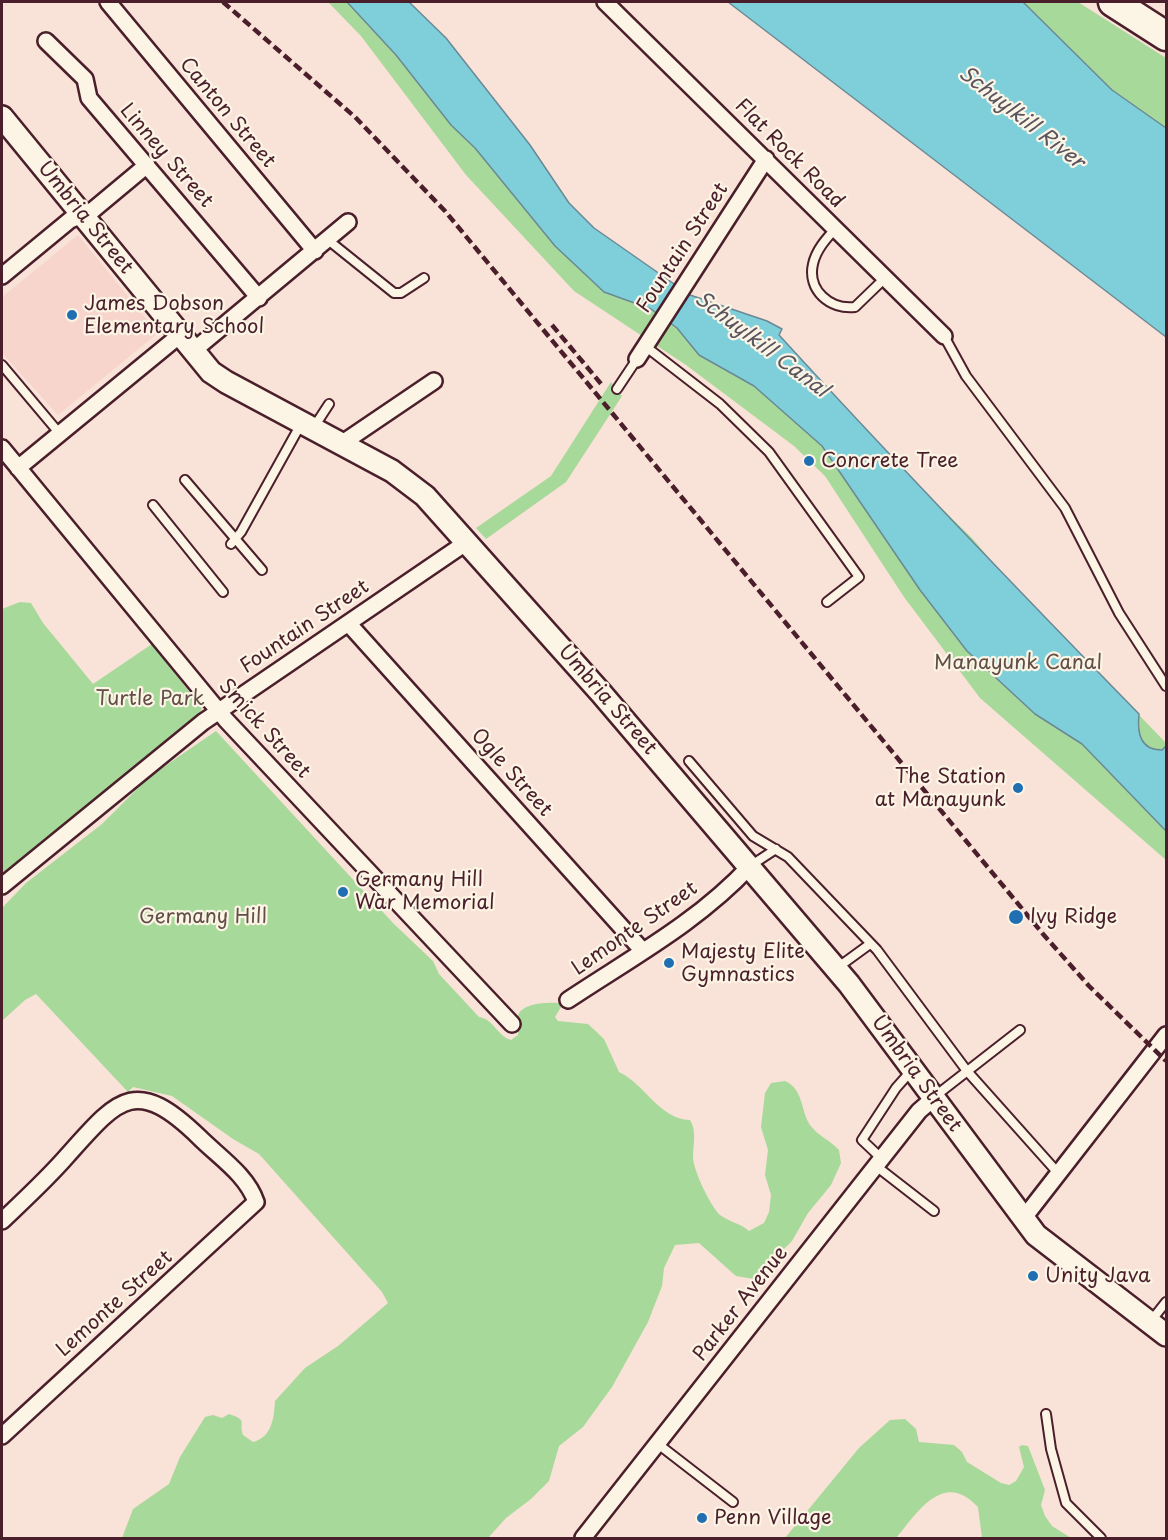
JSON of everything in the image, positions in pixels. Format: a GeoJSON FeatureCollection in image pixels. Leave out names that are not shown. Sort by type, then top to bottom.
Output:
{"type":"FeatureCollection","features":[{"type":"Feature","properties":{"kind":"highway"},"geometry":{"type":"LineString","coordinates":[[1113,2],[1167,36]]}},
{"type":"Feature","properties":{"kind":"highway"},"geometry":{"type":"LineString","coordinates":[[1147,2],[1167,14]]}},
{"type":"Feature","properties":{"kind":"main road","name":"Umbria Street"},"geometry":{"type":"LineString","coordinates":[[2,117],[20,148],[82,214],[187,343],[218,377],[415,486],[467,542],[750,866],[836,968],[1023,1219],[1043,1242],[1158,1329]]}},
{"type":"Feature","properties":{"kind":"street","name":"Canton Street"},"geometry":{"type":"LineString","coordinates":[[108,2],[315,251]]}},
{"type":"Feature","properties":{"kind":"street","name":"Flat Rock Road"},"geometry":{"type":"LineString","coordinates":[[604,2],[944,336]]}},
{"type":"Feature","properties":{"kind":"street","name":"Linney Street"},"geometry":{"type":"LineString","coordinates":[[46,41],[85,79],[89,99],[259,298]]}},
{"type":"Feature","properties":{"kind":"street","name":"Fountain Street"},"geometry":{"type":"LineString","coordinates":[[641,352],[765,159]]}},
{"type":"Feature","properties":{"kind":"street"},"geometry":{"type":"LineString","coordinates":[[2,276],[70,220],[93,210],[147,165]]}},
{"type":"Feature","properties":{"kind":"street"},"geometry":{"type":"LineString","coordinates":[[18,468],[60,434],[187,343],[259,298],[348,222]]}},
{"type":"Feature","properties":{"kind":"street"},"geometry":{"type":"LineString","coordinates":[[341,444],[434,381]]}},
{"type":"Feature","properties":{"kind":"street","name":"Smick Street"},"geometry":{"type":"LineString","coordinates":[[2,448],[218,711],[512,1024]]}},
{"type":"Feature","properties":{"kind":"street","name":"Fountain Street"},"geometry":{"type":"LineString","coordinates":[[2,886],[218,711],[467,542]]}},
{"type":"Feature","properties":{"kind":"street","name":"Ogle Street"},"geometry":{"type":"LineString","coordinates":[[348,623],[642,950]]}},
{"type":"Feature","properties":{"kind":"street","name":"Lemonte Street"},"geometry":{"type":"LineString","coordinates":[[568,1000],[642,950],[673,933],[712,902],[750,866]]}},
{"type":"Feature","properties":{"kind":"street"},"geometry":{"type":"LineString","coordinates":[[1023,1219],[1167,1035]]}},
{"type":"Feature","properties":{"kind":"street","name":"Parker Avenue"},"geometry":{"type":"LineString","coordinates":[[583,1539],[919,1111],[934,1098]]}},
{"type":"Feature","properties":{"kind":"street","name":"Lemonte Street"},"geometry":{"type":"LineString","coordinates":[[2,1221],[38,1187],[99,1119],[117,1106],[137,1101],[163,1107],[183,1122],[244,1180],[256,1202],[2,1436]]}},
{"type":"Feature","properties":{"kind":"lane"},"geometry":{"type":"LineString","coordinates":[[836,229],[820,247],[812,266],[814,284],[825,300],[841,307],[855,307],[885,278]]}},
{"type":"Feature","properties":{"kind":"lane"},"geometry":{"type":"LineString","coordinates":[[328,240],[394,293],[401,293],[424,278]]}},
{"type":"Feature","properties":{"kind":"lane"},"geometry":{"type":"LineString","coordinates":[[944,336],[966,376],[1065,508],[1119,613],[1167,686]]}},
{"type":"Feature","properties":{"kind":"lane"},"geometry":{"type":"LineString","coordinates":[[617,389],[641,352],[720,404],[769,452],[859,577],[827,602]]}},
{"type":"Feature","properties":{"kind":"lane"},"geometry":{"type":"LineString","coordinates":[[2,365],[60,434]]}},
{"type":"Feature","properties":{"kind":"lane"},"geometry":{"type":"LineString","coordinates":[[233,541],[308,425],[329,404]]}},
{"type":"Feature","properties":{"kind":"lane"},"geometry":{"type":"LineString","coordinates":[[185,480],[233,541],[262,570]]}},
{"type":"Feature","properties":{"kind":"lane"},"geometry":{"type":"LineString","coordinates":[[153,505],[206,564],[223,592]]}},
{"type":"Feature","properties":{"kind":"lane"},"geometry":{"type":"LineString","coordinates":[[689,761],[753,836],[776,849],[795,865],[882,957],[967,1071],[1058,1173]]}},
{"type":"Feature","properties":{"kind":"lane"},"geometry":{"type":"LineString","coordinates":[[750,866],[776,849]]}},
{"type":"Feature","properties":{"kind":"lane"},"geometry":{"type":"LineString","coordinates":[[836,968],[870,944]]}},
{"type":"Feature","properties":{"kind":"lane"},"geometry":{"type":"LineString","coordinates":[[934,1098],[1020,1030]]}},
{"type":"Feature","properties":{"kind":"lane"},"geometry":{"type":"LineString","coordinates":[[913,1069],[896,1088],[862,1140],[879,1162],[934,1211]]}},
{"type":"Feature","properties":{"kind":"lane"},"geometry":{"type":"LineString","coordinates":[[1158,1329],[1167,1302]]}},
{"type":"Feature","properties":{"kind":"lane"},"geometry":{"type":"LineString","coordinates":[[1046,1414],[1051,1449],[1066,1503],[1101,1539]]}},
{"type":"Feature","properties":{"kind":"lane"},"geometry":{"type":"LineString","coordinates":[[658,1443],[733,1502]]}},
{"type":"Feature","properties":{"kind":"shaded area","name":"James Dobson Elementary School"},"geometry":{"type":"Polygon","coordinates":[[[78,235],[158,333],[58,415],[2,353],[2,297],[78,235]]]}},
{"type":"Feature","properties":{"kind":"green space","name":"Manayunk Canal"},"geometry":{"type":"Polygon","coordinates":[[[328,2],[409,2],[446,38],[530,145],[569,203],[594,228],[690,295],[767,321],[782,329],[779,335],[918,486],[972,538],[1001,572],[1166,743],[1166,860],[980,698],[904,597],[825,476],[794,446],[686,365],[574,291],[466,175],[361,36],[328,2]]]}},
{"type":"Feature","properties":{"kind":"green space"},"geometry":{"type":"Polygon","coordinates":[[[1023,2],[1078,2],[1166,58],[1166,128],[1112,90],[1023,2]]]}},
{"type":"Feature","properties":{"kind":"green space"},"geometry":{"type":"Polygon","coordinates":[[[611,382],[622,396],[566,482],[486,539],[476,528],[551,476],[611,382]]]}},
{"type":"Feature","properties":{"kind":"green space","name":"Turtle Park"},"geometry":{"type":"Polygon","coordinates":[[[20,602],[31,603],[43,623],[93,684],[152,644],[202,708],[200,713],[2,875],[2,609],[20,602]]]}},
{"type":"Feature","properties":{"kind":"green space","name":"Germany Hill"},"geometry":{"type":"Polygon","coordinates":[[[216,731],[394,924],[433,961],[439,974],[479,1017],[484,1018],[502,1035],[511,1040],[518,1035],[518,1016],[524,1008],[542,1003],[558,1003],[561,1007],[555,1017],[558,1021],[588,1024],[604,1039],[619,1072],[637,1084],[669,1114],[690,1120],[694,1133],[693,1157],[696,1170],[703,1188],[720,1215],[749,1231],[764,1223],[769,1212],[771,1195],[765,1175],[768,1150],[761,1127],[765,1093],[771,1083],[785,1081],[796,1089],[810,1125],[839,1150],[841,1163],[831,1185],[808,1213],[792,1241],[754,1279],[736,1276],[699,1243],[675,1245],[664,1268],[662,1286],[648,1322],[612,1387],[583,1427],[559,1446],[549,1481],[531,1499],[506,1518],[488,1538],[122,1538],[133,1509],[169,1484],[180,1457],[205,1417],[213,1415],[222,1418],[229,1414],[235,1416],[242,1422],[243,1435],[253,1442],[259,1440],[271,1426],[275,1401],[305,1368],[338,1346],[388,1303],[382,1292],[259,1154],[233,1139],[172,1096],[133,1087],[128,1092],[36,994],[25,1000],[2,1021],[2,908],[26,883],[102,824],[149,777],[216,731]]]}},
{"type":"Feature","properties":{"kind":"green space"},"geometry":{"type":"Polygon","coordinates":[[[905,1419],[916,1429],[919,1442],[954,1445],[962,1452],[967,1462],[1001,1483],[1009,1485],[1016,1481],[1024,1467],[1019,1447],[1028,1446],[1045,1490],[1041,1505],[1045,1516],[1052,1526],[1071,1538],[982,1538],[978,1507],[965,1496],[953,1492],[942,1494],[922,1507],[896,1538],[785,1538],[859,1448],[890,1420],[905,1419]]]}},
{"type":"Feature","properties":{"kind":"water","name":"Manayunk Canal"},"geometry":{"type":"Polygon","coordinates":[[[347,2],[409,2],[446,38],[530,145],[569,203],[594,228],[690,295],[767,321],[782,329],[779,335],[823,383],[1139,714],[1140,734],[1145,744],[1162,750],[1166,746],[1166,831],[1082,744],[1035,714],[967,651],[920,590],[822,446],[754,386],[699,355],[677,328],[651,309],[604,292],[555,246],[475,148],[451,125],[396,55],[347,2]]]}},
{"type":"Feature","properties":{"kind":"water","name":"Schuylkill River"},"geometry":{"type":"Polygon","coordinates":[[[728,2],[1023,2],[1112,90],[1166,128],[1166,337],[728,2]]]}},
{"type":"Feature","properties":{"kind":"railway"},"geometry":{"type":"LineString","coordinates":[[223,2],[355,117],[445,211],[1043,934],[1089,986],[1166,1061]]}},
{"type":"Feature","properties":{"kind":"railway"},"geometry":{"type":"LineString","coordinates":[[552,325],[602,385]]}},
{"type":"Feature","properties":{"kind":"place","name":"James Dobson Elementary School"},"geometry":{"type":"Point","coordinates":[72,315]}},
{"type":"Feature","properties":{"kind":"place","name":"Concrete Tree"},"geometry":{"type":"Point","coordinates":[809,461]}},
{"type":"Feature","properties":{"kind":"place","name":"The Station at Manayunk"},"geometry":{"type":"Point","coordinates":[1018,788]}},
{"type":"Feature","properties":{"kind":"place","name":"Germany Hill War Memorial"},"geometry":{"type":"Point","coordinates":[343,892]}},
{"type":"Feature","properties":{"kind":"place","name":"Ivy Ridge"},"geometry":{"type":"Point","coordinates":[1016,917]}},
{"type":"Feature","properties":{"kind":"place","name":"Majesty Elite Gymnastics"},"geometry":{"type":"Point","coordinates":[669,963]}},
{"type":"Feature","properties":{"kind":"place","name":"Unity Java"},"geometry":{"type":"Point","coordinates":[1033,1276]}},
{"type":"Feature","properties":{"kind":"place","name":"Penn Village"},"geometry":{"type":"Point","coordinates":[702,1518]}},
{"type":"Feature","properties":{"kind":"water label","name":"Schuylkill Canal"},"geometry":{"type":"Point","coordinates":[761,345]}}]}
